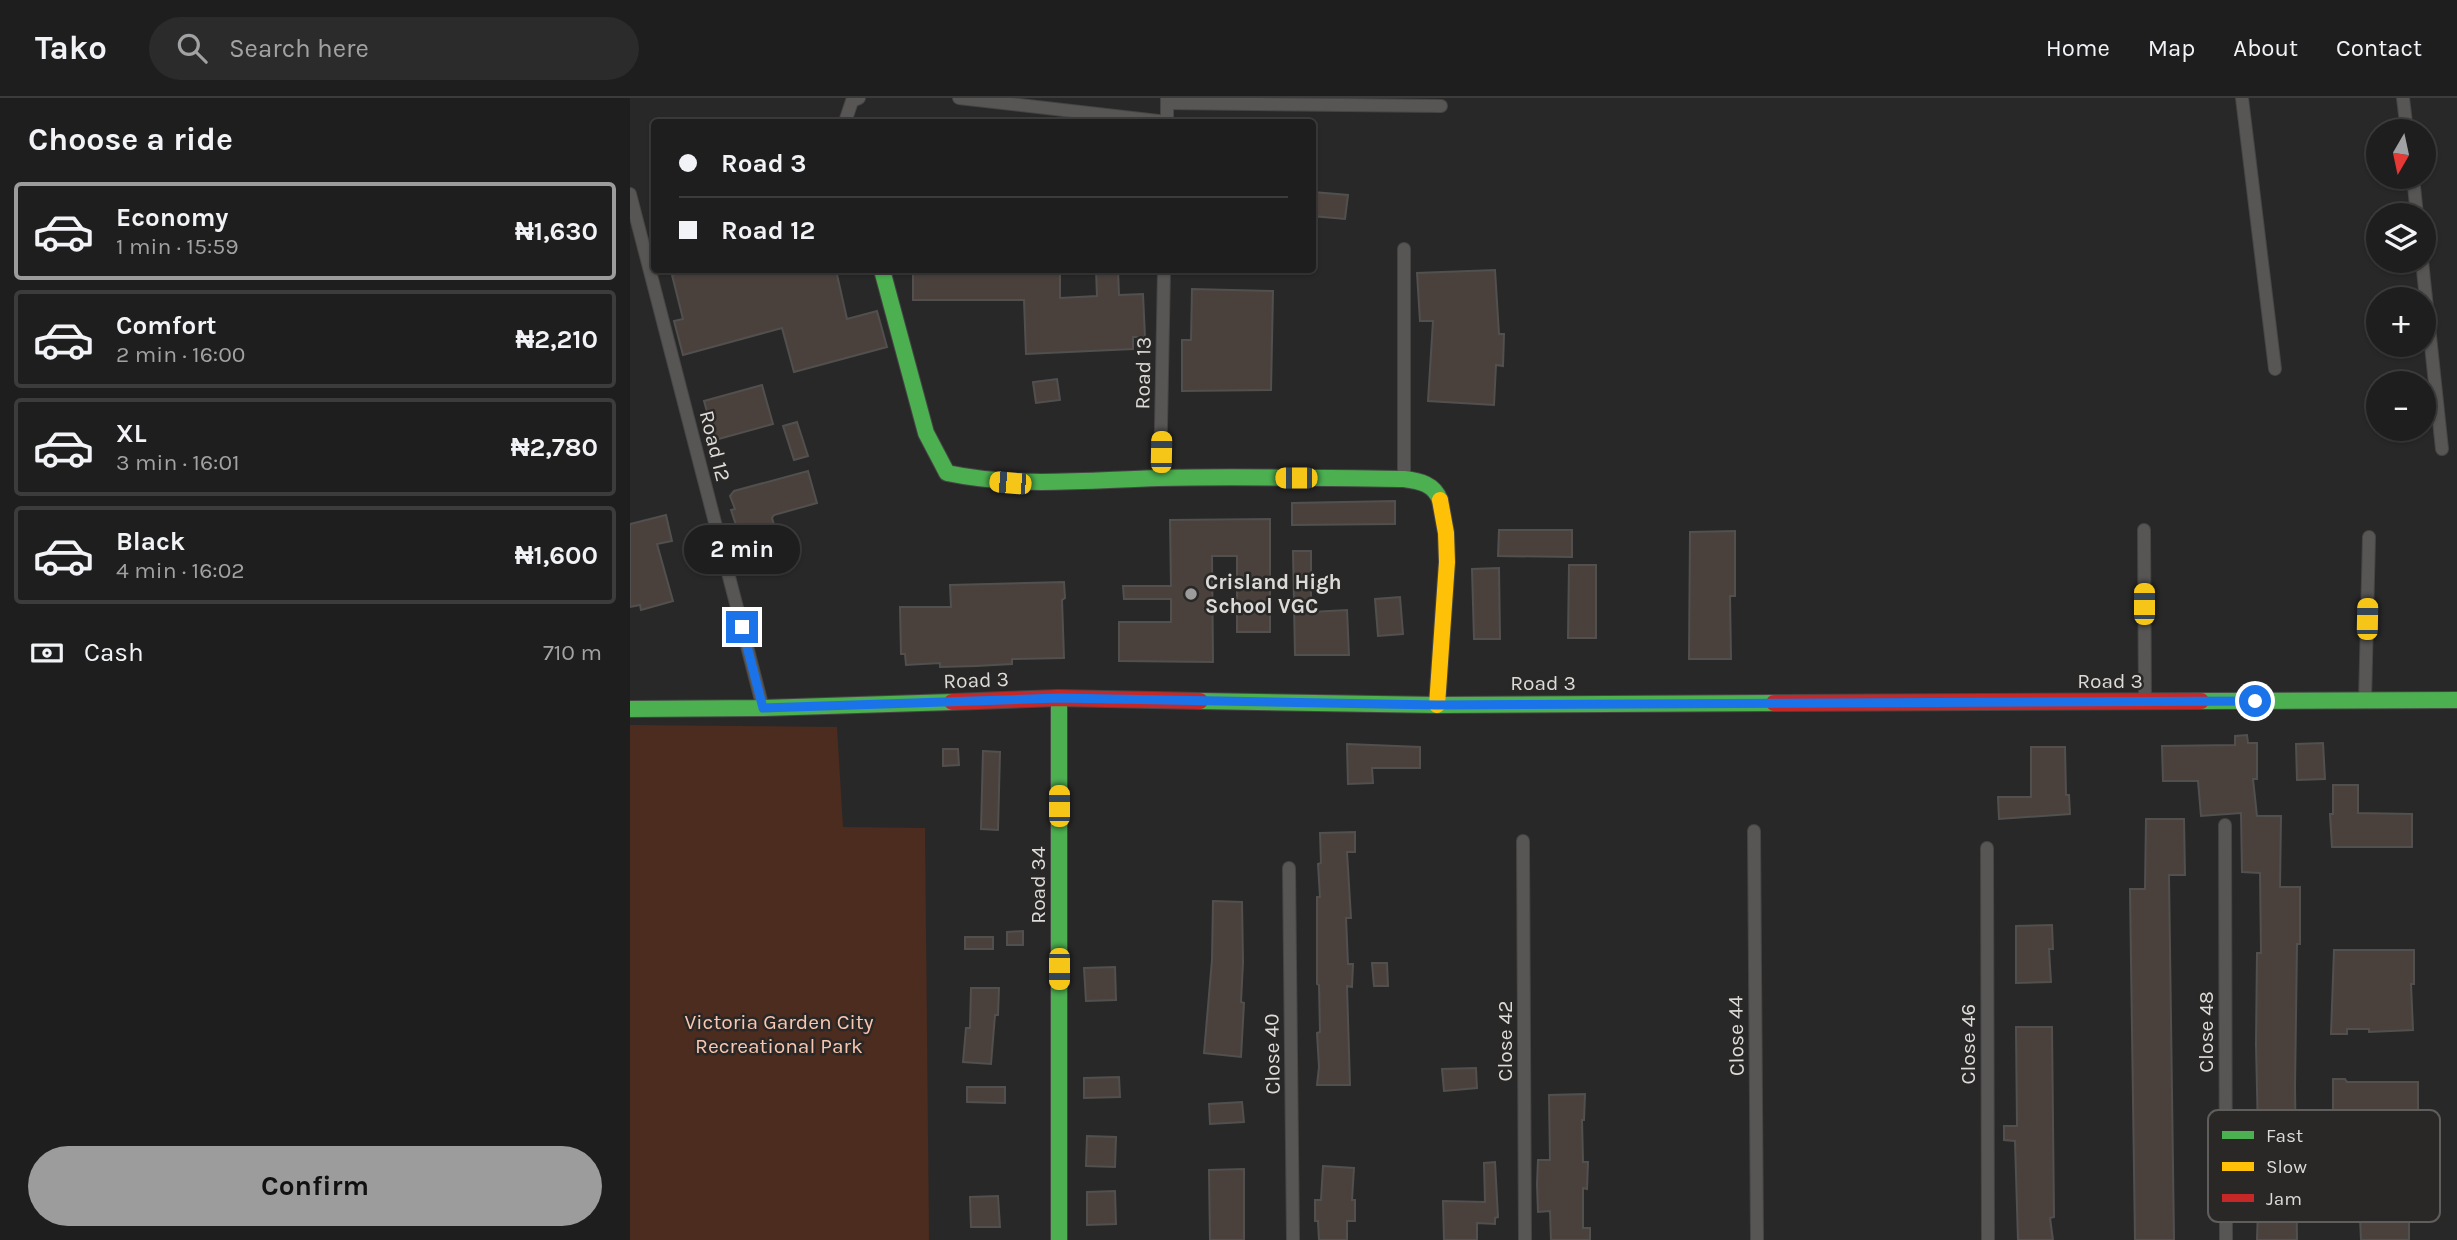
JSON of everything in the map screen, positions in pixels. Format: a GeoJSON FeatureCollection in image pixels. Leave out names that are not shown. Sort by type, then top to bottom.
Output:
{"type":"FeatureCollection","features":[{"type":"Feature","properties":{"kind":"street"},"geometry":{"type":"LineString","coordinates":[[846,119],[852,101],[859,98]]}},
{"type":"Feature","properties":{"kind":"street"},"geometry":{"type":"LineString","coordinates":[[959,98],[1141,119]]}},
{"type":"Feature","properties":{"kind":"street"},"geometry":{"type":"LineString","coordinates":[[2242,98],[2275,369]]}},
{"type":"Feature","properties":{"kind":"street"},"geometry":{"type":"LineString","coordinates":[[2403,98],[2406,119]]}},
{"type":"Feature","properties":{"kind":"street"},"geometry":{"type":"LineString","coordinates":[[1167,119],[1167,100],[1441,106]]}},
{"type":"Feature","properties":{"kind":"street","name":"Road 12"},"geometry":{"type":"LineString","coordinates":[[630,194],[763,708]]}},
{"type":"Feature","properties":{"kind":"street"},"geometry":{"type":"LineString","coordinates":[[1404,249],[1404,479]]}},
{"type":"Feature","properties":{"kind":"street"},"geometry":{"type":"LineString","coordinates":[[883,273],[926,433],[947,473],[971,480],[1010,483],[1160,477],[1404,479],[1424,482],[1439,494],[1448,533],[1437,705]]}},
{"type":"Feature","properties":{"kind":"street","name":"Road 13"},"geometry":{"type":"LineString","coordinates":[[1160,477],[1164,273]]}},
{"type":"Feature","properties":{"kind":"street"},"geometry":{"type":"LineString","coordinates":[[2423,273],[2442,449]]}},
{"type":"Feature","properties":{"kind":"street"},"geometry":{"type":"LineString","coordinates":[[2144,530],[2145,702]]}},
{"type":"Feature","properties":{"kind":"street"},"geometry":{"type":"LineString","coordinates":[[2365,701],[2369,537]]}},
{"type":"Feature","properties":{"kind":"street","name":"Road 3"},"geometry":{"type":"LineString","coordinates":[[630,709],[763,708],[1059,698],[1437,705],[2457,700]]}},
{"type":"Feature","properties":{"kind":"street","name":"Road 34"},"geometry":{"type":"LineString","coordinates":[[1059,698],[1059,1240]]}},
{"type":"Feature","properties":{"kind":"street","name":"Close 48"},"geometry":{"type":"LineString","coordinates":[[2225,825],[2226,1110]]}},
{"type":"Feature","properties":{"kind":"street","name":"Close 44"},"geometry":{"type":"LineString","coordinates":[[1754,831],[1757,1240]]}},
{"type":"Feature","properties":{"kind":"street","name":"Close 42"},"geometry":{"type":"LineString","coordinates":[[1523,841],[1525,1240]]}},
{"type":"Feature","properties":{"kind":"street","name":"Close 46"},"geometry":{"type":"LineString","coordinates":[[1987,848],[1988,1240]]}},
{"type":"Feature","properties":{"kind":"street","name":"Close 40"},"geometry":{"type":"LineString","coordinates":[[1289,868],[1293,1240]]}},
{"type":"Feature","properties":{"kind":"street","name":"Close 48"},"geometry":{"type":"LineString","coordinates":[[2226,1222],[2226,1240]]}},
{"type":"Feature","properties":{"kind":"green space","name":"Victoria Garden City Recreational Park"},"geometry":{"type":"Polygon","coordinates":[[[630,725],[837,727],[843,827],[925,828],[929,1240],[630,1240],[630,725]]]}},
{"type":"Feature","properties":{"kind":"building"},"geometry":{"type":"Polygon","coordinates":[[[1316,192],[1348,195],[1345,219],[1316,216],[1316,192]]]}},
{"type":"Feature","properties":{"kind":"building"},"geometry":{"type":"Polygon","coordinates":[[[1495,270],[1499,334],[1504,334],[1503,366],[1496,365],[1494,405],[1428,401],[1433,321],[1420,321],[1417,273],[1495,270]]]}},
{"type":"Feature","properties":{"kind":"building"},"geometry":{"type":"Polygon","coordinates":[[[837,273],[847,319],[877,311],[887,347],[794,372],[782,328],[683,355],[674,321],[683,319],[672,275],[837,273]]]}},
{"type":"Feature","properties":{"kind":"building"},"geometry":{"type":"Polygon","coordinates":[[[913,273],[1060,273],[1060,298],[1097,296],[1096,273],[1118,273],[1119,295],[1143,294],[1145,337],[1133,337],[1133,349],[1026,354],[1024,300],[913,300],[913,273]]]}},
{"type":"Feature","properties":{"kind":"building"},"geometry":{"type":"Polygon","coordinates":[[[1192,289],[1273,291],[1271,390],[1182,391],[1182,340],[1191,340],[1192,289]]]}},
{"type":"Feature","properties":{"kind":"building"},"geometry":{"type":"Polygon","coordinates":[[[1057,379],[1060,400],[1036,403],[1033,382],[1057,379]]]}},
{"type":"Feature","properties":{"kind":"building"},"geometry":{"type":"Polygon","coordinates":[[[762,385],[773,424],[715,440],[704,401],[762,385]]]}},
{"type":"Feature","properties":{"kind":"building"},"geometry":{"type":"Polygon","coordinates":[[[797,422],[808,456],[794,460],[783,426],[797,422]]]}},
{"type":"Feature","properties":{"kind":"building"},"geometry":{"type":"Polygon","coordinates":[[[808,471],[817,503],[774,515],[772,518],[784,558],[752,566],[731,510],[735,509],[730,496],[734,491],[808,471]]]}},
{"type":"Feature","properties":{"kind":"building"},"geometry":{"type":"Polygon","coordinates":[[[1395,501],[1395,524],[1292,525],[1292,503],[1395,501]]]}},
{"type":"Feature","properties":{"kind":"building"},"geometry":{"type":"Polygon","coordinates":[[[666,515],[672,541],[657,544],[673,601],[641,610],[640,605],[630,607],[630,524],[666,515]]]}},
{"type":"Feature","properties":{"kind":"building","name":"Crisland High School VGC"},"geometry":{"type":"Polygon","coordinates":[[[1270,519],[1270,632],[1237,632],[1237,556],[1212,556],[1213,662],[1119,661],[1119,622],[1171,622],[1171,599],[1124,599],[1123,586],[1171,586],[1170,520],[1270,519]]]}},
{"type":"Feature","properties":{"kind":"building"},"geometry":{"type":"Polygon","coordinates":[[[1499,530],[1572,530],[1572,557],[1498,556],[1499,530]]]}},
{"type":"Feature","properties":{"kind":"building"},"geometry":{"type":"Polygon","coordinates":[[[1735,531],[1735,596],[1730,596],[1731,659],[1689,659],[1690,532],[1735,531]]]}},
{"type":"Feature","properties":{"kind":"building"},"geometry":{"type":"Polygon","coordinates":[[[1293,551],[1311,551],[1311,612],[1347,610],[1349,655],[1295,655],[1293,551]]]}},
{"type":"Feature","properties":{"kind":"building"},"geometry":{"type":"Polygon","coordinates":[[[1569,565],[1596,565],[1596,638],[1568,638],[1569,565]]]}},
{"type":"Feature","properties":{"kind":"building"},"geometry":{"type":"Polygon","coordinates":[[[1499,568],[1500,639],[1474,639],[1472,569],[1499,568]]]}},
{"type":"Feature","properties":{"kind":"building"},"geometry":{"type":"Polygon","coordinates":[[[1064,582],[1064,658],[1012,659],[1012,664],[976,666],[940,667],[940,663],[906,665],[905,654],[901,654],[900,607],[951,607],[950,585],[1064,582]]]}},
{"type":"Feature","properties":{"kind":"building"},"geometry":{"type":"Polygon","coordinates":[[[1400,597],[1403,634],[1378,636],[1375,599],[1400,597]]]}},
{"type":"Feature","properties":{"kind":"building"},"geometry":{"type":"Polygon","coordinates":[[[2247,735],[2248,743],[2257,743],[2257,779],[2253,779],[2257,816],[2281,816],[2280,887],[2300,887],[2295,1110],[2257,1110],[2256,1044],[2257,953],[2261,953],[2260,873],[2242,872],[2241,813],[2201,816],[2198,781],[2163,781],[2162,746],[2235,745],[2235,736],[2247,735]]]}},
{"type":"Feature","properties":{"kind":"building"},"geometry":{"type":"Polygon","coordinates":[[[2323,743],[2325,779],[2297,780],[2296,744],[2323,743]]]}},
{"type":"Feature","properties":{"kind":"building"},"geometry":{"type":"Polygon","coordinates":[[[1347,744],[1420,747],[1420,768],[1372,768],[1373,783],[1348,784],[1347,744]]]}},
{"type":"Feature","properties":{"kind":"building"},"geometry":{"type":"Polygon","coordinates":[[[2031,747],[2065,747],[2066,795],[2069,795],[2070,814],[1999,819],[1998,797],[2031,797],[2031,747]]]}},
{"type":"Feature","properties":{"kind":"building"},"geometry":{"type":"Polygon","coordinates":[[[943,749],[958,749],[959,765],[943,766],[943,749]]]}},
{"type":"Feature","properties":{"kind":"building"},"geometry":{"type":"Polygon","coordinates":[[[983,751],[1000,752],[998,830],[981,829],[983,751]]]}},
{"type":"Feature","properties":{"kind":"building"},"geometry":{"type":"Polygon","coordinates":[[[2333,785],[2358,785],[2358,813],[2412,814],[2412,847],[2332,847],[2330,814],[2333,814],[2333,785]]]}},
{"type":"Feature","properties":{"kind":"building"},"geometry":{"type":"Polygon","coordinates":[[[2146,819],[2184,819],[2185,875],[2169,875],[2174,1240],[2135,1240],[2130,889],[2145,889],[2146,819]]]}},
{"type":"Feature","properties":{"kind":"building"},"geometry":{"type":"Polygon","coordinates":[[[1355,832],[1355,852],[1347,852],[1351,918],[1346,918],[1348,964],[1353,964],[1352,987],[1347,986],[1350,1085],[1317,1085],[1317,1033],[1320,1032],[1317,897],[1320,897],[1320,833],[1355,832]]]}},
{"type":"Feature","properties":{"kind":"building"},"geometry":{"type":"Polygon","coordinates":[[[1213,901],[1242,902],[1241,1002],[1244,1003],[1241,1057],[1204,1053],[1212,960],[1213,901]]]}},
{"type":"Feature","properties":{"kind":"building"},"geometry":{"type":"Polygon","coordinates":[[[2052,925],[2053,949],[2049,949],[2051,982],[2016,983],[2016,926],[2052,925]]]}},
{"type":"Feature","properties":{"kind":"building"},"geometry":{"type":"Polygon","coordinates":[[[1023,931],[1023,945],[1007,945],[1007,932],[1023,931]]]}},
{"type":"Feature","properties":{"kind":"building"},"geometry":{"type":"Polygon","coordinates":[[[965,937],[993,937],[993,949],[965,949],[965,937]]]}},
{"type":"Feature","properties":{"kind":"building"},"geometry":{"type":"Polygon","coordinates":[[[2334,950],[2414,950],[2414,984],[2411,984],[2413,1030],[2369,1032],[2369,1029],[2347,1029],[2347,1034],[2331,1034],[2334,950]]]}},
{"type":"Feature","properties":{"kind":"building"},"geometry":{"type":"Polygon","coordinates":[[[1372,963],[1387,963],[1388,986],[1374,986],[1372,963]]]}},
{"type":"Feature","properties":{"kind":"building"},"geometry":{"type":"Polygon","coordinates":[[[1115,967],[1116,1000],[1086,1001],[1084,968],[1115,967]]]}},
{"type":"Feature","properties":{"kind":"building"},"geometry":{"type":"Polygon","coordinates":[[[971,988],[999,988],[991,1064],[963,1062],[966,1028],[970,1028],[971,988]]]}},
{"type":"Feature","properties":{"kind":"building"},"geometry":{"type":"Polygon","coordinates":[[[2016,1027],[2052,1027],[2054,1217],[2050,1218],[2053,1240],[2018,1240],[2015,1141],[2004,1140],[2004,1126],[2017,1126],[2016,1027]]]}},
{"type":"Feature","properties":{"kind":"building"},"geometry":{"type":"Polygon","coordinates":[[[1476,1068],[1477,1088],[1444,1091],[1442,1069],[1476,1068]]]}},
{"type":"Feature","properties":{"kind":"building"},"geometry":{"type":"Polygon","coordinates":[[[1119,1077],[1120,1097],[1084,1098],[1084,1078],[1119,1077]]]}},
{"type":"Feature","properties":{"kind":"building"},"geometry":{"type":"Polygon","coordinates":[[[2333,1079],[2345,1079],[2347,1082],[2418,1082],[2418,1110],[2333,1110],[2333,1079]]]}},
{"type":"Feature","properties":{"kind":"building"},"geometry":{"type":"Polygon","coordinates":[[[967,1087],[1005,1087],[1005,1103],[967,1102],[967,1087]]]}},
{"type":"Feature","properties":{"kind":"building"},"geometry":{"type":"Polygon","coordinates":[[[1585,1094],[1582,1120],[1583,1162],[1588,1162],[1587,1189],[1583,1188],[1583,1228],[1590,1228],[1590,1240],[1551,1240],[1550,1211],[1538,1212],[1537,1184],[1538,1160],[1550,1160],[1549,1095],[1585,1094]]]}},
{"type":"Feature","properties":{"kind":"building"},"geometry":{"type":"Polygon","coordinates":[[[1242,1102],[1244,1122],[1210,1124],[1209,1104],[1242,1102]]]}},
{"type":"Feature","properties":{"kind":"building"},"geometry":{"type":"Polygon","coordinates":[[[1087,1136],[1116,1137],[1115,1167],[1086,1166],[1087,1136]]]}},
{"type":"Feature","properties":{"kind":"building"},"geometry":{"type":"Polygon","coordinates":[[[1495,1162],[1498,1217],[1495,1218],[1495,1224],[1477,1223],[1477,1240],[1444,1240],[1443,1201],[1485,1202],[1484,1163],[1495,1162]]]}},
{"type":"Feature","properties":{"kind":"building"},"geometry":{"type":"Polygon","coordinates":[[[1323,1166],[1354,1168],[1352,1200],[1355,1200],[1355,1221],[1347,1221],[1347,1240],[1319,1240],[1315,1200],[1321,1200],[1323,1166]]]}},
{"type":"Feature","properties":{"kind":"building"},"geometry":{"type":"Polygon","coordinates":[[[1244,1169],[1244,1240],[1210,1240],[1209,1170],[1244,1169]]]}},
{"type":"Feature","properties":{"kind":"building"},"geometry":{"type":"Polygon","coordinates":[[[1115,1191],[1116,1224],[1087,1225],[1087,1192],[1115,1191]]]}},
{"type":"Feature","properties":{"kind":"building"},"geometry":{"type":"Polygon","coordinates":[[[998,1196],[1000,1227],[971,1227],[970,1197],[998,1196]]]}},
{"type":"Feature","properties":{"kind":"building"},"geometry":{"type":"Polygon","coordinates":[[[2258,1222],[2297,1222],[2297,1240],[2257,1240],[2258,1222]]]}},
{"type":"Feature","properties":{"kind":"building"},"geometry":{"type":"Polygon","coordinates":[[[2360,1222],[2409,1222],[2409,1240],[2361,1240],[2360,1222]]]}},
{"type":"Feature","properties":{"kind":"traffic: fast"},"geometry":{"type":"LineString","coordinates":[[883,273],[926,433],[947,473],[1027,482],[1220,477],[1404,479],[1426,484],[1440,500]]}},
{"type":"Feature","properties":{"kind":"traffic: fast"},"geometry":{"type":"LineString","coordinates":[[1059,698],[1059,1240]]}},
{"type":"Feature","properties":{"kind":"traffic: fast"},"geometry":{"type":"LineString","coordinates":[[2201,701],[2457,700]]}},
{"type":"Feature","properties":{"kind":"traffic: fast"},"geometry":{"type":"LineString","coordinates":[[1200,701],[1437,705],[1774,703]]}},
{"type":"Feature","properties":{"kind":"traffic: fast"},"geometry":{"type":"LineString","coordinates":[[630,709],[952,702]]}},
{"type":"Feature","properties":{"kind":"traffic: slow"},"geometry":{"type":"LineString","coordinates":[[1437,705],[1447,562],[1446,533],[1440,500]]}},
{"type":"Feature","properties":{"kind":"traffic: jam"},"geometry":{"type":"LineString","coordinates":[[952,702],[1059,698],[1200,701]]}},
{"type":"Feature","properties":{"kind":"traffic: jam"},"geometry":{"type":"LineString","coordinates":[[1774,703],[2201,701]]}},
{"type":"Feature","properties":{"kind":"place","name":"Crisland High School VGC"},"geometry":{"type":"Point","coordinates":[1191,594]}},
{"type":"Feature","properties":{"kind":"route"},"geometry":{"type":"LineString","coordinates":[[742,627],[763,708],[1059,698],[1437,705],[2255,701]]}}]}
